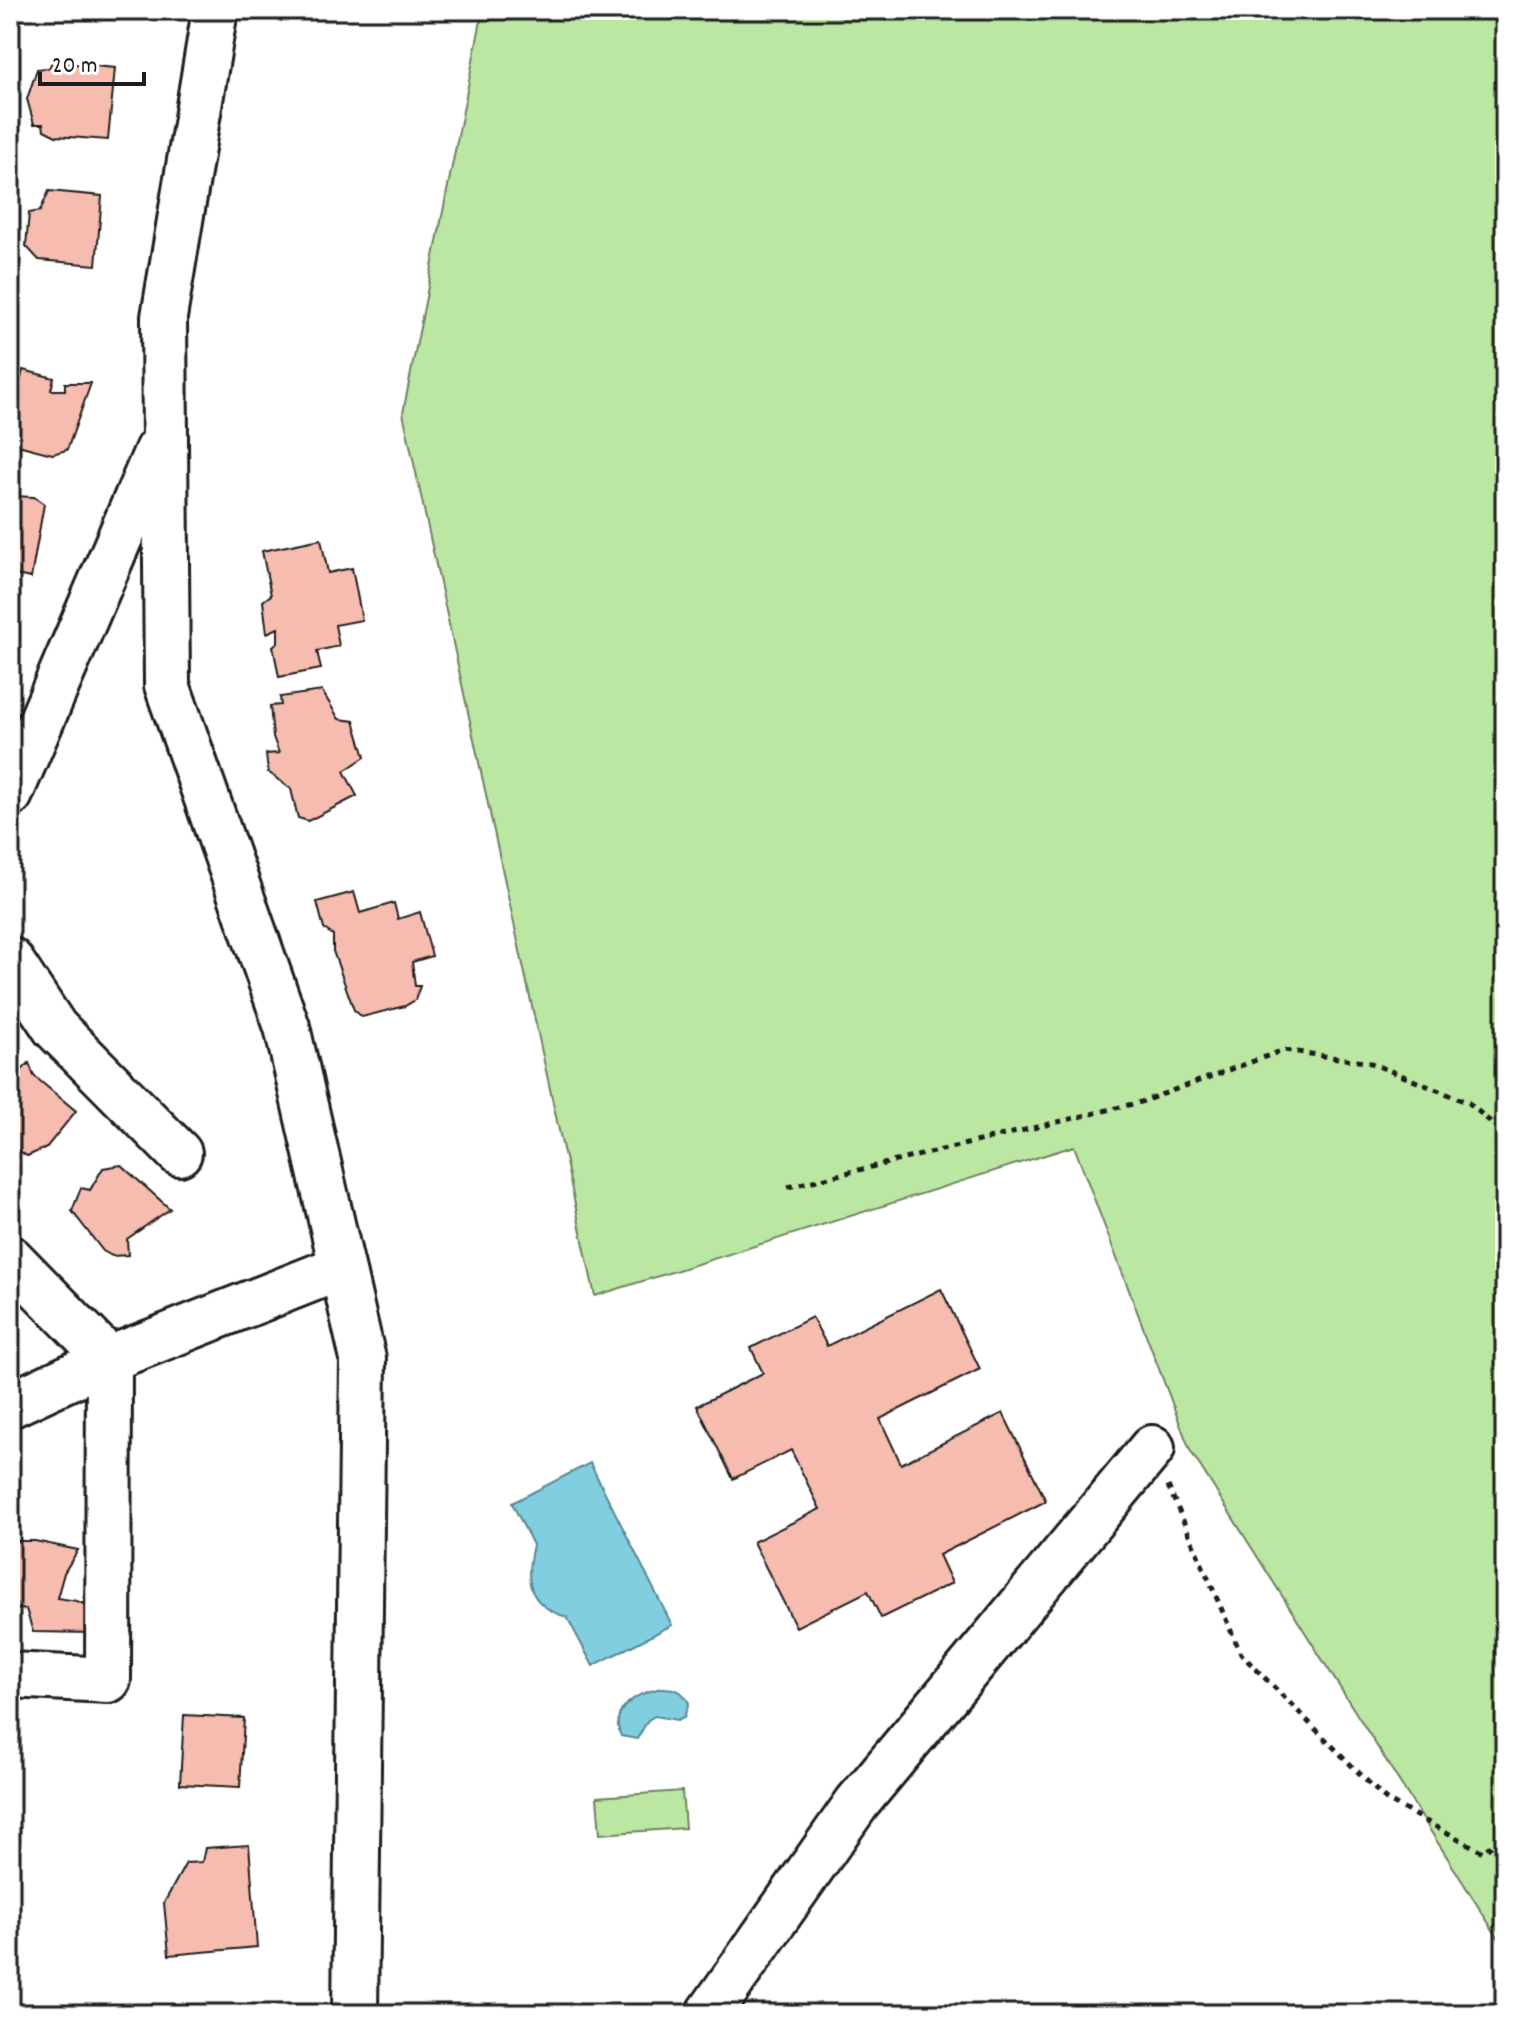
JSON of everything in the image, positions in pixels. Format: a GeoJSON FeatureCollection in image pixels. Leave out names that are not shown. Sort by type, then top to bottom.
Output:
{"type":"FeatureCollection","features":[{"type":"Feature","properties":{"kind":"street"},"geometry":{"type":"LineString","coordinates":[[215,10],[164,317],[167,685],[287,1027],[363,1359],[355,2014]]}},
{"type":"Feature","properties":{"kind":"street"},"geometry":{"type":"LineString","coordinates":[[10,794],[165,433]]}},
{"type":"Feature","properties":{"kind":"street"},"geometry":{"type":"LineString","coordinates":[[10,960],[55,1028],[179,1153]]}},
{"type":"Feature","properties":{"kind":"street"},"geometry":{"type":"LineString","coordinates":[[10,1258],[109,1359],[108,1680],[10,1675]]}},
{"type":"Feature","properties":{"kind":"street"},"geometry":{"type":"LineString","coordinates":[[10,1405],[109,1359],[342,1267]]}},
{"type":"Feature","properties":{"kind":"street"},"geometry":{"type":"LineString","coordinates":[[709,2014],[857,1803],[1152,1448]]}},
{"type":"Feature","properties":{"kind":"path"},"geometry":{"type":"LineString","coordinates":[[788,1187],[1141,1102],[1284,1050],[1371,1063],[1469,1103],[1505,1135]]}},
{"type":"Feature","properties":{"kind":"path"},"geometry":{"type":"LineString","coordinates":[[1152,1448],[1241,1654],[1385,1799],[1483,1852],[1505,1833]]}},
{"type":"Feature","properties":{"kind":"green space"},"geometry":{"type":"Polygon","coordinates":[[[483,10],[1505,10],[1505,1949],[1190,1450],[1074,1146],[595,1296],[403,413],[483,10]]]}},
{"type":"Feature","properties":{"kind":"green space"},"geometry":{"type":"Polygon","coordinates":[[[682,1791],[685,1828],[600,1834],[597,1797],[682,1791]]]}},
{"type":"Feature","properties":{"kind":"water"},"geometry":{"type":"Polygon","coordinates":[[[590,1463],[672,1625],[593,1666],[567,1617],[544,1606],[532,1590],[529,1570],[533,1545],[512,1503],[590,1463]]]}},
{"type":"Feature","properties":{"kind":"water"},"geometry":{"type":"Polygon","coordinates":[[[662,1688],[675,1689],[684,1695],[689,1703],[684,1717],[677,1720],[655,1716],[648,1720],[637,1739],[621,1736],[618,1726],[622,1710],[644,1693],[662,1688]]]}},
{"type":"Feature","properties":{"kind":"building"},"geometry":{"type":"Polygon","coordinates":[[[52,62],[115,68],[108,140],[56,136],[44,130],[43,124],[34,124],[27,99],[37,69],[49,68],[52,62]]]}},
{"type":"Feature","properties":{"kind":"building"},"geometry":{"type":"Polygon","coordinates":[[[49,191],[102,196],[96,265],[39,260],[26,246],[29,213],[40,211],[49,191]]]}},
{"type":"Feature","properties":{"kind":"building"},"geometry":{"type":"Polygon","coordinates":[[[23,370],[54,378],[51,390],[65,390],[65,383],[91,383],[67,450],[52,454],[10,443],[10,422],[23,370]]]}},
{"type":"Feature","properties":{"kind":"building"},"geometry":{"type":"Polygon","coordinates":[[[10,496],[34,497],[44,504],[31,578],[10,574],[10,496]]]}},
{"type":"Feature","properties":{"kind":"building"},"geometry":{"type":"Polygon","coordinates":[[[321,539],[328,573],[352,568],[362,620],[335,625],[339,646],[317,651],[321,669],[279,677],[273,646],[278,642],[278,628],[267,633],[263,601],[271,595],[262,551],[321,539]]]}},
{"type":"Feature","properties":{"kind":"building"},"geometry":{"type":"Polygon","coordinates":[[[322,691],[339,719],[354,721],[365,757],[344,771],[357,796],[308,821],[298,818],[291,789],[268,772],[266,754],[279,753],[273,737],[270,706],[281,705],[280,697],[322,691]]]}},
{"type":"Feature","properties":{"kind":"building"},"geometry":{"type":"Polygon","coordinates":[[[354,892],[360,913],[394,903],[398,919],[420,912],[432,956],[412,962],[415,986],[420,986],[415,1000],[405,1006],[362,1017],[354,1010],[333,951],[333,935],[324,929],[317,902],[354,892]]]}},
{"type":"Feature","properties":{"kind":"building"},"geometry":{"type":"Polygon","coordinates":[[[29,1063],[34,1076],[76,1111],[46,1148],[27,1156],[10,1145],[10,1082],[29,1063]]]}},
{"type":"Feature","properties":{"kind":"building"},"geometry":{"type":"Polygon","coordinates":[[[121,1165],[170,1209],[127,1239],[128,1255],[112,1256],[103,1251],[72,1211],[81,1188],[90,1190],[103,1168],[121,1165]]]}},
{"type":"Feature","properties":{"kind":"building"},"geometry":{"type":"Polygon","coordinates":[[[941,1289],[980,1369],[880,1419],[901,1464],[1003,1413],[1046,1501],[939,1555],[952,1583],[881,1618],[868,1591],[796,1627],[753,1542],[820,1509],[791,1450],[733,1479],[697,1406],[763,1373],[751,1348],[812,1317],[827,1346],[941,1289]]]}},
{"type":"Feature","properties":{"kind":"building"},"geometry":{"type":"Polygon","coordinates":[[[13,1541],[35,1541],[78,1550],[64,1573],[57,1598],[77,1601],[95,1609],[94,1633],[33,1632],[26,1609],[10,1610],[10,1544],[13,1541]]]}},
{"type":"Feature","properties":{"kind":"building"},"geometry":{"type":"Polygon","coordinates":[[[184,1715],[244,1718],[240,1787],[180,1784],[184,1715]]]}},
{"type":"Feature","properties":{"kind":"building"},"geometry":{"type":"Polygon","coordinates":[[[249,1845],[257,1947],[169,1955],[164,1903],[186,1863],[202,1862],[205,1848],[249,1845]]]}}]}
